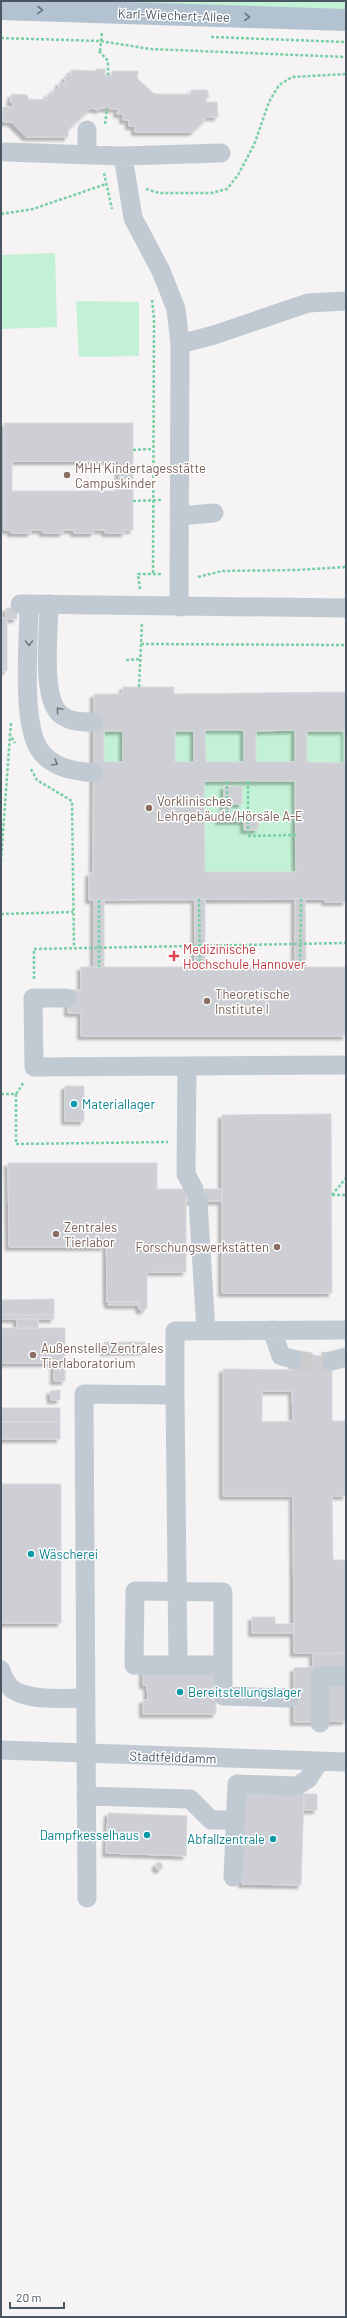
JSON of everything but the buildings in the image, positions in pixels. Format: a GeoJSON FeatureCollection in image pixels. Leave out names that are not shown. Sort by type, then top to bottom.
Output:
{"type":"FeatureCollection","features":[{"type":"Feature","properties":{"kind":"main road","name":"Karl-Wiechert-Allee"},"geometry":{"type":"LineString","coordinates":[[1,9],[346,20]]}},
{"type":"Feature","properties":{"kind":"street"},"geometry":{"type":"LineString","coordinates":[[87,130],[95,154]]}},
{"type":"Feature","properties":{"kind":"street"},"geometry":{"type":"LineString","coordinates":[[6,152],[123,156],[221,153]]}},
{"type":"Feature","properties":{"kind":"street"},"geometry":{"type":"LineString","coordinates":[[123,156],[133,218],[161,271],[176,309],[180,344],[179,607]]}},
{"type":"Feature","properties":{"kind":"street"},"geometry":{"type":"LineString","coordinates":[[180,344],[214,335],[308,303],[346,301]]}},
{"type":"Feature","properties":{"kind":"street"},"geometry":{"type":"LineString","coordinates":[[179,516],[214,513]]}},
{"type":"Feature","properties":{"kind":"street"},"geometry":{"type":"LineString","coordinates":[[94,773],[64,768],[52,762],[39,750],[31,733],[28,713],[24,604],[346,608]]}},
{"type":"Feature","properties":{"kind":"street"},"geometry":{"type":"LineString","coordinates":[[49,604],[49,687],[51,701],[58,712],[68,719],[94,722]]}},
{"type":"Feature","properties":{"kind":"street"},"geometry":{"type":"LineString","coordinates":[[67,998],[34,998],[34,1066],[346,1065]]}},
{"type":"Feature","properties":{"kind":"street"},"geometry":{"type":"LineString","coordinates":[[187,1066],[186,1174],[196,1195],[206,1331]]}},
{"type":"Feature","properties":{"kind":"street"},"geometry":{"type":"LineString","coordinates":[[272,1330],[281,1356],[293,1359]]}},
{"type":"Feature","properties":{"kind":"street"},"geometry":{"type":"LineString","coordinates":[[178,1665],[175,1331],[346,1330]]}},
{"type":"Feature","properties":{"kind":"street"},"geometry":{"type":"LineString","coordinates":[[87,1898],[84,1394],[175,1395]]}},
{"type":"Feature","properties":{"kind":"street"},"geometry":{"type":"LineString","coordinates":[[223,1665],[134,1665],[136,1591],[223,1592],[223,1665],[223,1696],[289,1698]]}},
{"type":"Feature","properties":{"kind":"street"},"geometry":{"type":"LineString","coordinates":[[1,1670],[4,1679],[16,1692],[39,1697],[86,1698]]}},
{"type":"Feature","properties":{"kind":"street"},"geometry":{"type":"LineString","coordinates":[[320,1722],[320,1676],[346,1676]]}},
{"type":"Feature","properties":{"kind":"street","name":"Stadtfelddamm"},"geometry":{"type":"LineString","coordinates":[[1,1750],[346,1762]]}},
{"type":"Feature","properties":{"kind":"street"},"geometry":{"type":"LineString","coordinates":[[233,1877],[237,1784],[297,1786],[308,1779],[319,1762]]}},
{"type":"Feature","properties":{"kind":"street"},"geometry":{"type":"LineString","coordinates":[[86,1796],[190,1799],[211,1820],[235,1820]]}},
{"type":"Feature","properties":{"kind":"path"},"geometry":{"type":"LineString","coordinates":[[1,38],[100,40],[150,49],[346,57]]}},
{"type":"Feature","properties":{"kind":"path"},"geometry":{"type":"LineString","coordinates":[[100,40],[100,51],[108,61],[108,75]]}},
{"type":"Feature","properties":{"kind":"path"},"geometry":{"type":"LineString","coordinates":[[1,214],[33,209],[105,184],[127,188],[142,187],[159,193],[211,193],[227,188],[238,175],[254,145],[269,102],[279,85],[292,77],[346,74]]}},
{"type":"Feature","properties":{"kind":"path"},"geometry":{"type":"LineString","coordinates":[[107,108],[103,137],[95,154],[105,184],[109,205],[113,212]]}},
{"type":"Feature","properties":{"kind":"path"},"geometry":{"type":"LineString","coordinates":[[138,574],[153,574],[154,318],[152,298]]}},
{"type":"Feature","properties":{"kind":"path"},"geometry":{"type":"LineString","coordinates":[[133,450],[153,449]]}},
{"type":"Feature","properties":{"kind":"path"},"geometry":{"type":"LineString","coordinates":[[133,501],[153,500]]}},
{"type":"Feature","properties":{"kind":"path"},"geometry":{"type":"LineString","coordinates":[[180,579],[190,579],[222,571],[296,570],[346,567]]}},
{"type":"Feature","properties":{"kind":"path"},"geometry":{"type":"LineString","coordinates":[[139,687],[141,644],[346,644]]}},
{"type":"Feature","properties":{"kind":"path"},"geometry":{"type":"LineString","coordinates":[[126,660],[141,660]]}},
{"type":"Feature","properties":{"kind":"path"},"geometry":{"type":"LineString","coordinates":[[1,861],[11,719]]}},
{"type":"Feature","properties":{"kind":"path"},"geometry":{"type":"LineString","coordinates":[[10,734],[18,747]]}},
{"type":"Feature","properties":{"kind":"path"},"geometry":{"type":"LineString","coordinates":[[29,767],[37,780],[72,801],[74,948]]}},
{"type":"Feature","properties":{"kind":"path"},"geometry":{"type":"LineString","coordinates":[[227,781],[227,818],[248,818]]}},
{"type":"Feature","properties":{"kind":"path"},"geometry":{"type":"LineString","coordinates":[[248,781],[248,836],[296,835]]}},
{"type":"Feature","properties":{"kind":"path"},"geometry":{"type":"LineString","coordinates":[[199,899],[200,967]]}},
{"type":"Feature","properties":{"kind":"path"},"geometry":{"type":"LineString","coordinates":[[300,899],[300,967]]}},
{"type":"Feature","properties":{"kind":"path"},"geometry":{"type":"LineString","coordinates":[[99,900],[99,967]]}},
{"type":"Feature","properties":{"kind":"path"},"geometry":{"type":"LineString","coordinates":[[1,914],[73,912]]}},
{"type":"Feature","properties":{"kind":"path"},"geometry":{"type":"LineString","coordinates":[[34,998],[34,949],[346,943]]}},
{"type":"Feature","properties":{"kind":"path"},"geometry":{"type":"LineString","coordinates":[[1,1094],[16,1094],[16,1144],[168,1142],[168,1149]]}},
{"type":"Feature","properties":{"kind":"path"},"geometry":{"type":"LineString","coordinates":[[346,1178],[332,1195],[346,1195]]}},
{"type":"Feature","properties":{"kind":"green space"},"geometry":{"type":"Polygon","coordinates":[[[1,1],[346,1],[346,21],[1,1]]]}},
{"type":"Feature","properties":{"kind":"green space"},"geometry":{"type":"Polygon","coordinates":[[[55,253],[57,327],[1,329],[1,255],[55,253]]]}},
{"type":"Feature","properties":{"kind":"green space"},"geometry":{"type":"Polygon","coordinates":[[[76,301],[139,302],[139,356],[79,357],[76,301]]]}},
{"type":"Feature","properties":{"kind":"green space"},"geometry":{"type":"Polygon","coordinates":[[[205,730],[244,730],[244,762],[206,762],[205,730]]]}},
{"type":"Feature","properties":{"kind":"green space"},"geometry":{"type":"Polygon","coordinates":[[[295,730],[295,762],[256,762],[256,731],[295,730]]]}},
{"type":"Feature","properties":{"kind":"green space"},"geometry":{"type":"Polygon","coordinates":[[[104,731],[123,731],[123,762],[104,762],[104,731]]]}},
{"type":"Feature","properties":{"kind":"green space"},"geometry":{"type":"Polygon","coordinates":[[[175,731],[194,731],[194,762],[175,762],[175,731]]]}},
{"type":"Feature","properties":{"kind":"green space"},"geometry":{"type":"Polygon","coordinates":[[[307,731],[345,731],[345,763],[307,762],[307,731]]]}},
{"type":"Feature","properties":{"kind":"green space"},"geometry":{"type":"Polygon","coordinates":[[[204,781],[295,781],[296,872],[205,872],[204,781]]]}},
{"type":"Feature","properties":{"kind":"tunnel"},"geometry":{"type":"LineString","coordinates":[[293,1359],[311,1362],[332,1361]]}},
{"type":"Feature","properties":{"kind":"place","name":"MHH Kindertagesstätte Campuskinder"},"geometry":{"type":"Point","coordinates":[67,475]}},
{"type":"Feature","properties":{"kind":"place","name":"Vorklinisches Lehrgebäude/Hörsäle A-E"},"geometry":{"type":"Point","coordinates":[149,808]}},
{"type":"Feature","properties":{"kind":"place","name":"Medizinische Hochschule Hannover"},"geometry":{"type":"Point","coordinates":[174,956]}},
{"type":"Feature","properties":{"kind":"place","name":"Theoretische Institute I"},"geometry":{"type":"Point","coordinates":[207,1001]}},
{"type":"Feature","properties":{"kind":"place","name":"Materiallager"},"geometry":{"type":"Point","coordinates":[74,1104]}},
{"type":"Feature","properties":{"kind":"place","name":"Zentrales Tierlabor"},"geometry":{"type":"Point","coordinates":[56,1234]}},
{"type":"Feature","properties":{"kind":"place","name":"Forschungswerkstätten"},"geometry":{"type":"Point","coordinates":[277,1247]}},
{"type":"Feature","properties":{"kind":"place","name":"Außenstelle Zentrales Tierlaboratorium"},"geometry":{"type":"Point","coordinates":[33,1355]}},
{"type":"Feature","properties":{"kind":"place","name":"Wäscherei"},"geometry":{"type":"Point","coordinates":[31,1554]}},
{"type":"Feature","properties":{"kind":"place","name":"Bereitstellungslager"},"geometry":{"type":"Point","coordinates":[180,1692]}},
{"type":"Feature","properties":{"kind":"place","name":"Dampfkesselhaus"},"geometry":{"type":"Point","coordinates":[147,1835]}},
{"type":"Feature","properties":{"kind":"place","name":"Abfallzentrale"},"geometry":{"type":"Point","coordinates":[273,1839]}}]}
